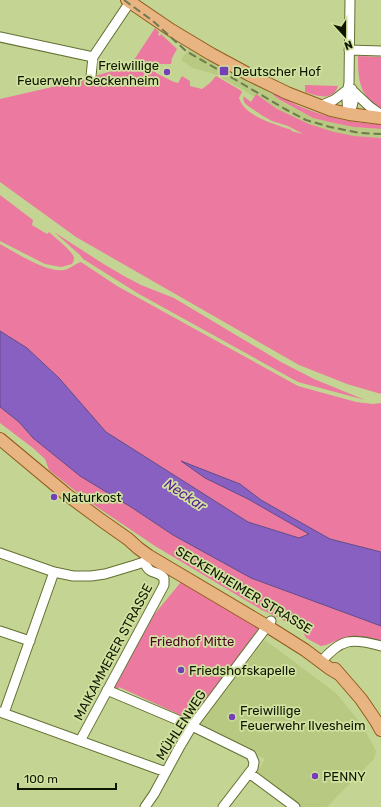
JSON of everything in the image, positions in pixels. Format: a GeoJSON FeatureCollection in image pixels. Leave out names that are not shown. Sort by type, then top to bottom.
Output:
{"type":"FeatureCollection","features":[{"type":"Feature","properties":{"kind":"main road"},"geometry":{"type":"LineString","coordinates":[[128,1],[171,30],[218,58],[287,93],[331,110],[348,114],[381,116]]}},
{"type":"Feature","properties":{"kind":"main road","name":"SECKENHEIMER STRASSE"},"geometry":{"type":"LineString","coordinates":[[1,443],[101,520],[128,539],[140,543],[148,556],[299,638],[323,660],[333,666],[361,699],[381,730]]}},
{"type":"Feature","properties":{"kind":"street"},"geometry":{"type":"LineString","coordinates":[[348,114],[353,106],[354,100],[350,88],[348,50],[350,0]]}},
{"type":"Feature","properties":{"kind":"street"},"geometry":{"type":"LineString","coordinates":[[91,76],[93,57],[128,1]]}},
{"type":"Feature","properties":{"kind":"street"},"geometry":{"type":"LineString","coordinates":[[0,38],[93,57]]}},
{"type":"Feature","properties":{"kind":"street"},"geometry":{"type":"LineString","coordinates":[[348,50],[381,51]]}},
{"type":"Feature","properties":{"kind":"street"},"geometry":{"type":"LineString","coordinates":[[320,106],[334,100],[350,88]]}},
{"type":"Feature","properties":{"kind":"street"},"geometry":{"type":"LineString","coordinates":[[350,88],[381,116]]}},
{"type":"Feature","properties":{"kind":"street"},"geometry":{"type":"LineString","coordinates":[[0,553],[54,572],[73,576],[91,576],[114,571],[148,556]]}},
{"type":"Feature","properties":{"kind":"street","name":"MAIKAMMERER STRASSE"},"geometry":{"type":"LineString","coordinates":[[80,741],[164,585],[164,578],[162,575],[151,572],[146,568],[148,556]]}},
{"type":"Feature","properties":{"kind":"street"},"geometry":{"type":"LineString","coordinates":[[54,572],[30,641],[2,713],[166,772]]}},
{"type":"Feature","properties":{"kind":"street","name":"MÜHLENWEG"},"geometry":{"type":"LineString","coordinates":[[146,807],[192,726],[269,623]]}},
{"type":"Feature","properties":{"kind":"street"},"geometry":{"type":"LineString","coordinates":[[0,631],[30,641]]}},
{"type":"Feature","properties":{"kind":"street"},"geometry":{"type":"LineString","coordinates":[[323,660],[342,643],[348,641],[381,646]]}},
{"type":"Feature","properties":{"kind":"street"},"geometry":{"type":"LineString","coordinates":[[107,690],[192,726],[251,755],[254,762],[253,768],[222,807]]}},
{"type":"Feature","properties":{"kind":"street"},"geometry":{"type":"LineString","coordinates":[[249,773],[295,807]]}},
{"type":"Feature","properties":{"kind":"shaded area"},"geometry":{"type":"Polygon","coordinates":[[[190,47],[273,95],[280,101],[313,118],[354,127],[381,129],[381,138],[335,133],[309,124],[277,109],[256,95],[255,97],[217,75],[193,68],[181,60],[190,47]]]}},
{"type":"Feature","properties":{"kind":"shaded area"},"geometry":{"type":"Polygon","coordinates":[[[265,640],[337,694],[362,725],[376,751],[374,759],[327,807],[299,807],[257,776],[258,770],[265,759],[197,724],[265,640]]]}},
{"type":"Feature","properties":{"kind":"green space"},"geometry":{"type":"Polygon","coordinates":[[[155,28],[159,32],[158,35],[160,36],[161,34],[177,49],[172,58],[171,64],[160,64],[155,71],[156,73],[174,82],[178,83],[182,76],[190,81],[190,86],[202,89],[216,76],[242,92],[239,98],[242,105],[247,110],[261,119],[292,130],[291,131],[303,134],[263,116],[244,102],[243,96],[251,102],[256,94],[277,109],[309,124],[334,132],[354,136],[381,138],[381,394],[347,384],[299,365],[76,237],[0,182],[0,99],[74,82],[130,66],[155,28]]]}},
{"type":"Feature","properties":{"kind":"green space"},"geometry":{"type":"Polygon","coordinates":[[[358,56],[381,57],[381,109],[368,98],[361,86],[358,72],[358,56]]]}},
{"type":"Feature","properties":{"kind":"green space"},"geometry":{"type":"Polygon","coordinates":[[[305,85],[338,86],[336,91],[329,96],[319,96],[305,92],[305,85]]]}},
{"type":"Feature","properties":{"kind":"green space"},"geometry":{"type":"Polygon","coordinates":[[[275,93],[299,106],[326,116],[353,122],[381,124],[381,129],[354,127],[313,118],[280,100],[273,95],[275,93]]]}},
{"type":"Feature","properties":{"kind":"green space"},"geometry":{"type":"Polygon","coordinates":[[[0,195],[33,220],[32,225],[47,234],[49,232],[67,248],[74,258],[72,264],[61,267],[45,264],[0,241],[0,195]]]}},
{"type":"Feature","properties":{"kind":"green space"},"geometry":{"type":"Polygon","coordinates":[[[54,232],[124,276],[141,285],[174,298],[281,362],[314,379],[365,400],[298,382],[139,294],[83,259],[54,232]]]}},
{"type":"Feature","properties":{"kind":"green space"},"geometry":{"type":"Polygon","coordinates":[[[0,244],[31,261],[57,270],[68,269],[81,262],[117,286],[298,386],[356,402],[373,404],[381,403],[381,552],[330,539],[261,500],[240,484],[183,462],[205,478],[248,499],[309,534],[299,538],[248,522],[106,432],[59,378],[27,348],[0,331],[0,244]]]}},
{"type":"Feature","properties":{"kind":"green space"},"geometry":{"type":"Polygon","coordinates":[[[0,407],[19,422],[33,438],[173,535],[251,578],[381,626],[381,643],[351,637],[343,638],[321,646],[306,638],[302,630],[262,610],[155,546],[88,501],[49,470],[45,459],[0,423],[0,407]]]}},
{"type":"Feature","properties":{"kind":"green space","name":"Friedhof Mitte"},"geometry":{"type":"Polygon","coordinates":[[[181,582],[259,628],[190,723],[187,722],[189,719],[119,687],[117,691],[113,690],[153,616],[181,582]]]}},
{"type":"Feature","properties":{"kind":"water","name":"Neckar"},"geometry":{"type":"Polygon","coordinates":[[[0,331],[27,348],[59,378],[106,432],[248,522],[299,538],[309,534],[248,499],[205,478],[181,461],[240,484],[261,500],[330,539],[381,552],[381,626],[251,578],[173,535],[80,476],[33,438],[19,422],[0,407],[0,331]]]}},
{"type":"Feature","properties":{"kind":"railway"},"geometry":{"type":"LineString","coordinates":[[124,0],[153,21],[186,51],[306,120],[360,133],[381,134]]}},
{"type":"Feature","properties":{"kind":"place","name":"Deutscher Hof"},"geometry":{"type":"Point","coordinates":[224,71]}},
{"type":"Feature","properties":{"kind":"place","name":"Freiwillige Feuerwehr Seckenheim"},"geometry":{"type":"Point","coordinates":[167,72]}},
{"type":"Feature","properties":{"kind":"place","name":"Naturkost"},"geometry":{"type":"Point","coordinates":[54,497]}},
{"type":"Feature","properties":{"kind":"place","name":"Friedshofskapelle"},"geometry":{"type":"Point","coordinates":[181,670]}},
{"type":"Feature","properties":{"kind":"place","name":"Freiwillige Feuerwehr Ilvesheim"},"geometry":{"type":"Point","coordinates":[232,717]}},
{"type":"Feature","properties":{"kind":"place","name":"PENNY"},"geometry":{"type":"Point","coordinates":[315,776]}}]}
